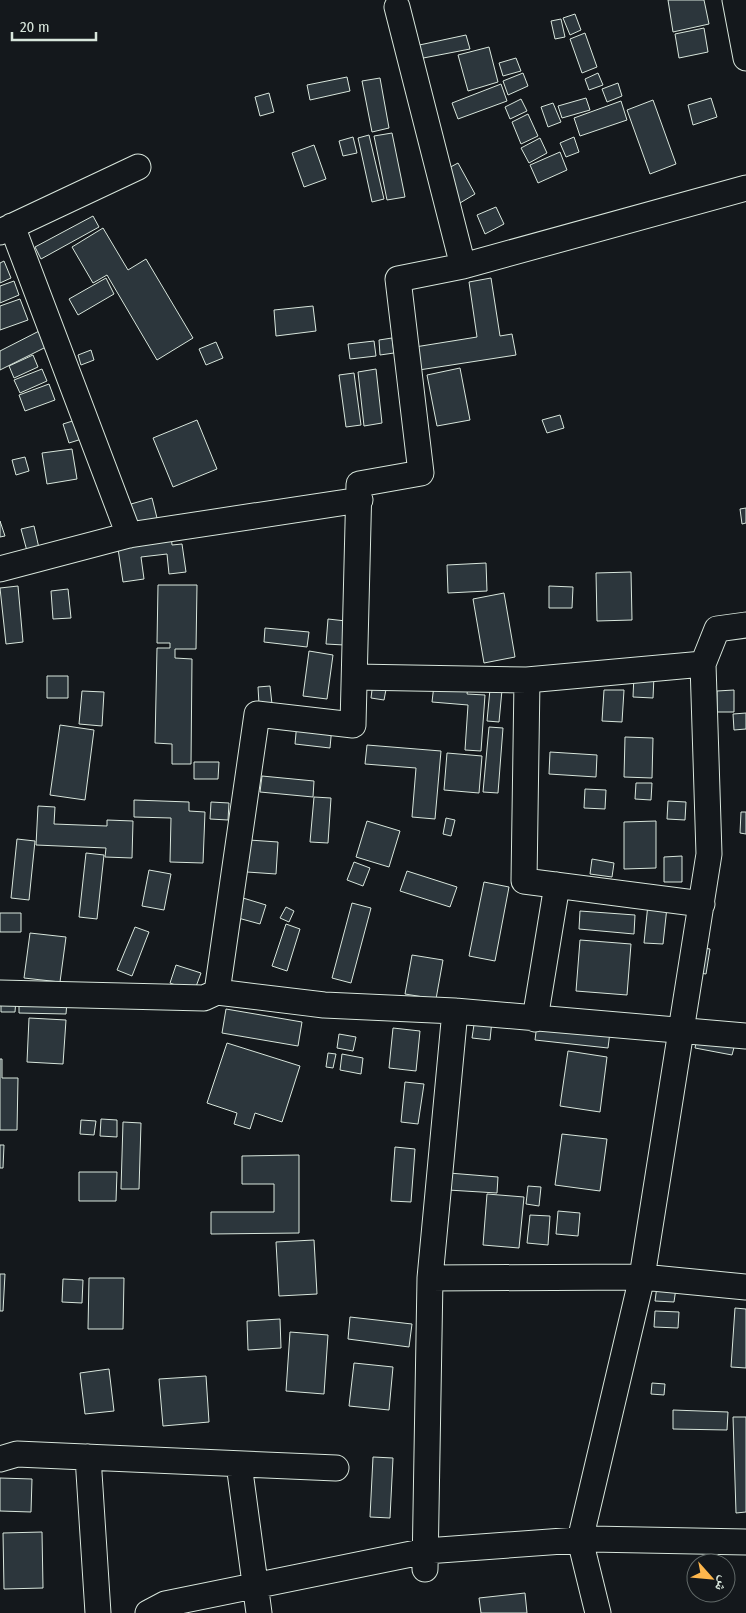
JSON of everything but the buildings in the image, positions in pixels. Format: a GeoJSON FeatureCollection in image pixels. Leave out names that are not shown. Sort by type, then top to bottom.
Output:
{"type":"FeatureCollection","features":[{"type":"Feature","properties":{"kind":"street"},"geometry":{"type":"LineString","coordinates":[[734,0],[746,58]]}},
{"type":"Feature","properties":{"kind":"street"},"geometry":{"type":"LineString","coordinates":[[397,7],[463,266]]}},
{"type":"Feature","properties":{"kind":"street"},"geometry":{"type":"LineString","coordinates":[[129,534],[6,229],[138,166]]}},
{"type":"Feature","properties":{"kind":"street"},"geometry":{"type":"LineString","coordinates":[[217,992],[257,714],[353,725],[360,484],[421,473],[398,279],[463,266],[746,188]]}},
{"type":"Feature","properties":{"kind":"street"},"geometry":{"type":"LineString","coordinates":[[0,569],[129,534],[360,500]]}},
{"type":"Feature","properties":{"kind":"street"},"geometry":{"type":"LineString","coordinates":[[598,1613],[580,1540],[642,1277],[683,1030],[709,854],[703,664],[717,629],[746,626]]}},
{"type":"Feature","properties":{"kind":"street"},"geometry":{"type":"LineString","coordinates":[[355,677],[527,680],[703,664]]}},
{"type":"Feature","properties":{"kind":"street"},"geometry":{"type":"LineString","coordinates":[[527,680],[524,881],[702,904]]}},
{"type":"Feature","properties":{"kind":"street"},"geometry":{"type":"LineString","coordinates":[[536,1019],[557,885]]}},
{"type":"Feature","properties":{"kind":"street"},"geometry":{"type":"LineString","coordinates":[[0,993],[204,998],[217,992],[324,1005],[455,1012],[746,1036]]}},
{"type":"Feature","properties":{"kind":"street"},"geometry":{"type":"LineString","coordinates":[[425,1560],[430,1278],[455,1012]]}},
{"type":"Feature","properties":{"kind":"street"},"geometry":{"type":"LineString","coordinates":[[430,1278],[642,1277],[746,1288]]}},
{"type":"Feature","properties":{"kind":"street"},"geometry":{"type":"LineString","coordinates":[[0,1459],[17,1454],[336,1468]]}},
{"type":"Feature","properties":{"kind":"street"},"geometry":{"type":"LineString","coordinates":[[88,1457],[98,1613]]}},
{"type":"Feature","properties":{"kind":"street"},"geometry":{"type":"LineString","coordinates":[[239,1464],[253,1586],[259,1613]]}},
{"type":"Feature","properties":{"kind":"street"},"geometry":{"type":"LineString","coordinates":[[148,1613],[165,1604],[253,1586],[425,1560],[580,1540],[746,1542]]}}]}
